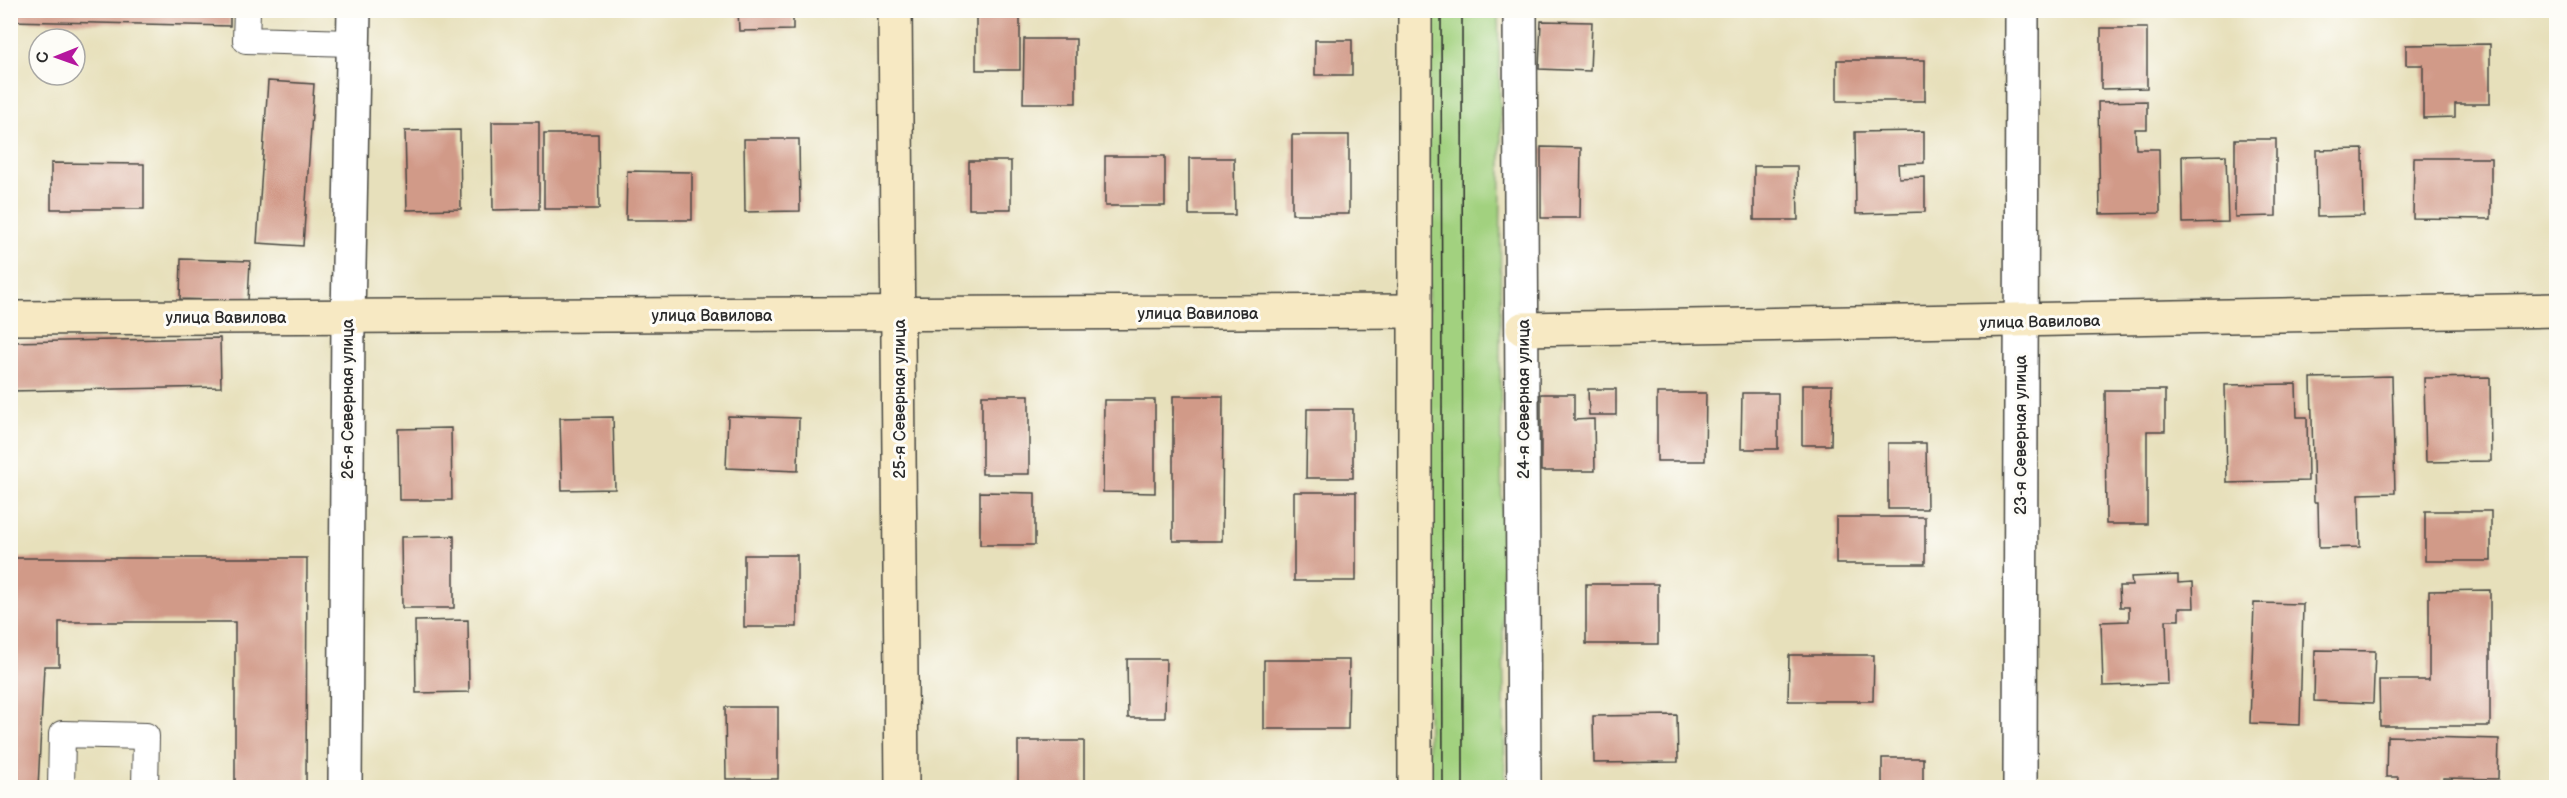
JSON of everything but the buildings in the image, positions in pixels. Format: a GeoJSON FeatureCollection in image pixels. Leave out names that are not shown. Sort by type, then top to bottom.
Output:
{"type":"FeatureCollection","features":[{"type":"Feature","properties":{"kind":"street","name":"26-я Северная улица"},"geometry":{"type":"LineString","coordinates":[[345,788],[351,43],[354,10]]}},
{"type":"Feature","properties":{"kind":"street","name":"25-я Северная улица"},"geometry":{"type":"LineString","coordinates":[[895,10],[902,788]]}},
{"type":"Feature","properties":{"kind":"street"},"geometry":{"type":"LineString","coordinates":[[1414,10],[1415,788]]}},
{"type":"Feature","properties":{"kind":"street","name":"24-я Северная улица"},"geometry":{"type":"LineString","coordinates":[[1520,10],[1524,788]]}},
{"type":"Feature","properties":{"kind":"street","name":"23-я Северная улица"},"geometry":{"type":"LineString","coordinates":[[2020,788],[2022,10]]}},
{"type":"Feature","properties":{"kind":"street","name":"улица Вавилова"},"geometry":{"type":"LineString","coordinates":[[1523,329],[2556,310]]}},
{"type":"Feature","properties":{"kind":"street","name":"улица Вавилова"},"geometry":{"type":"LineString","coordinates":[[10,318],[1414,311]]}},
{"type":"Feature","properties":{"kind":"lane"},"geometry":{"type":"LineString","coordinates":[[247,10],[246,40],[351,43]]}},
{"type":"Feature","properties":{"kind":"lane"},"geometry":{"type":"LineString","coordinates":[[61,788],[62,734],[146,736],[145,788]]}},
{"type":"Feature","properties":{"kind":"green space"},"geometry":{"type":"Polygon","coordinates":[[[1428,11],[1498,11],[1501,140],[1500,362],[1505,787],[1428,787],[1428,11]]]}},
{"type":"Feature","properties":{"kind":"tram line"},"geometry":{"type":"LineString","coordinates":[[1441,10],[1443,788]]}},
{"type":"Feature","properties":{"kind":"tram line"},"geometry":{"type":"LineString","coordinates":[[1462,10],[1463,788]]}}]}
